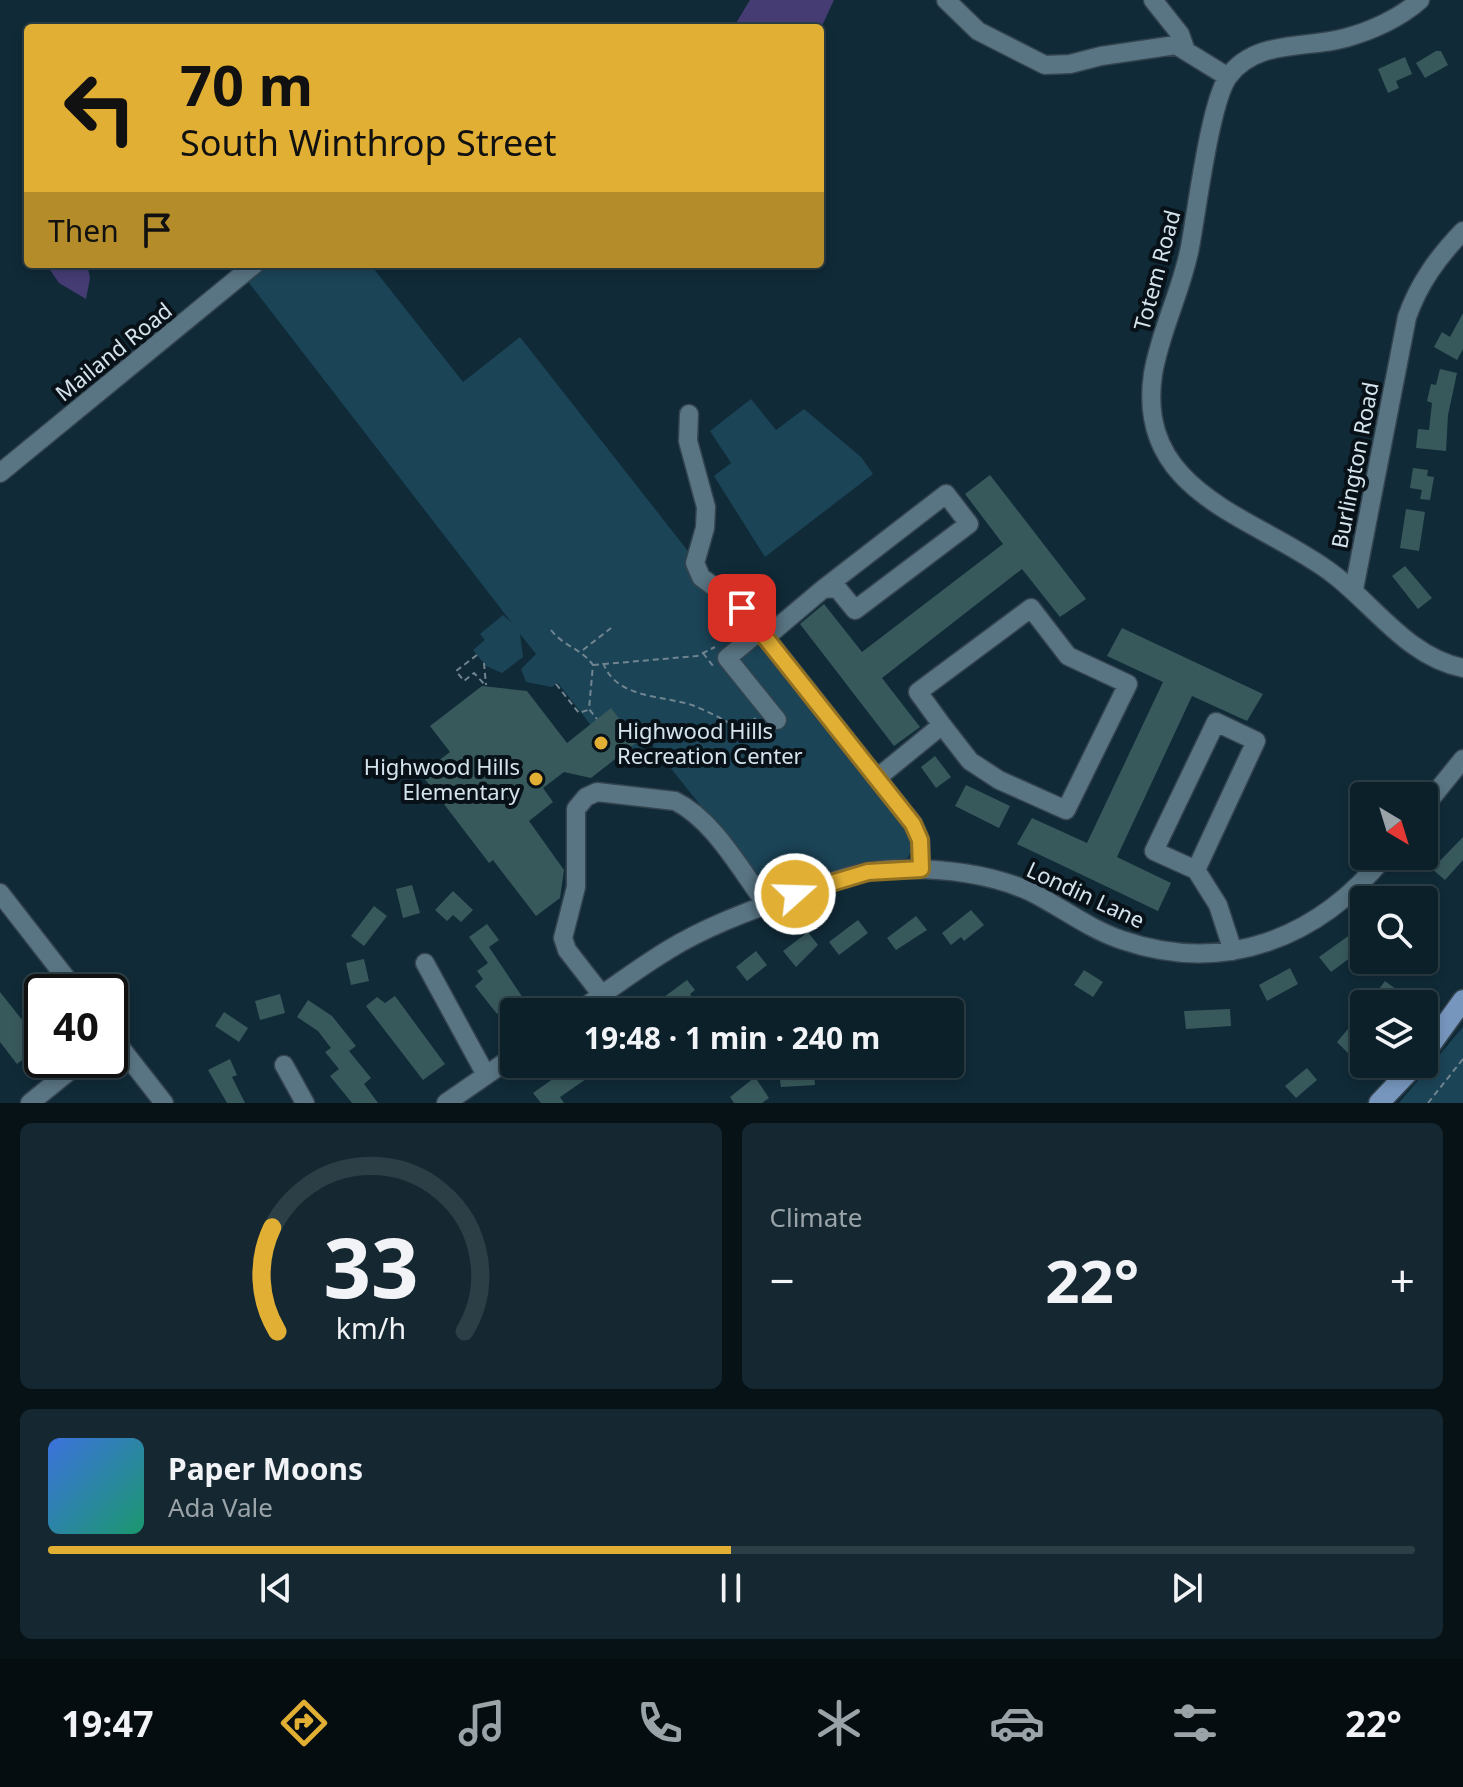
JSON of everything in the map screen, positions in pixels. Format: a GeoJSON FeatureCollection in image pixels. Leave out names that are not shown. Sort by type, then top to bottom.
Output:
{"type":"FeatureCollection","features":[{"type":"Feature","properties":{"kind":"main road"},"geometry":{"type":"LineString","coordinates":[[1438,1035],[1463,1000]]}},
{"type":"Feature","properties":{"kind":"main road"},"geometry":{"type":"LineString","coordinates":[[1379,1103],[1403,1078]]}},
{"type":"Feature","properties":{"kind":"street"},"geometry":{"type":"LineString","coordinates":[[946,0],[978,31],[1045,65],[1070,64],[1176,45],[1228,77],[1250,56],[1364,32],[1420,0]]}},
{"type":"Feature","properties":{"kind":"street"},"geometry":{"type":"LineString","coordinates":[[1153,0],[1180,34],[1186,51]]}},
{"type":"Feature","properties":{"kind":"street","name":"Totem Road"},"geometry":{"type":"LineString","coordinates":[[1228,77],[1217,103],[1182,283],[1153,375],[1155,417],[1169,459],[1195,491],[1302,553],[1354,589]]}},
{"type":"Feature","properties":{"kind":"street","name":"Burlington Road"},"geometry":{"type":"LineString","coordinates":[[1354,589],[1407,317],[1416,291],[1431,267],[1463,231]]}},
{"type":"Feature","properties":{"kind":"street","name":"Mailand Road"},"geometry":{"type":"LineString","coordinates":[[0,473],[250,268]]}},
{"type":"Feature","properties":{"kind":"street"},"geometry":{"type":"LineString","coordinates":[[689,414],[688,441],[706,507],[705,528],[695,563],[701,577],[742,608],[913,824],[920,840],[921,869]]}},
{"type":"Feature","properties":{"kind":"street"},"geometry":{"type":"LineString","coordinates":[[777,720],[727,658],[946,494],[969,524],[855,610],[837,588],[823,589]]}},
{"type":"Feature","properties":{"kind":"street"},"geometry":{"type":"LineString","coordinates":[[1354,589],[1400,635],[1422,651],[1444,664],[1463,668]]}},
{"type":"Feature","properties":{"kind":"street"},"geometry":{"type":"LineString","coordinates":[[1031,608],[1068,656],[1128,684],[1066,810],[999,780],[970,761],[942,725],[918,692],[1031,608]]}},
{"type":"Feature","properties":{"kind":"street"},"geometry":{"type":"LineString","coordinates":[[1196,870],[1256,741],[1216,722],[1154,851],[1196,870],[1218,905],[1233,951]]}},
{"type":"Feature","properties":{"kind":"street"},"geometry":{"type":"LineString","coordinates":[[877,778],[942,725]]}},
{"type":"Feature","properties":{"kind":"street"},"geometry":{"type":"LineString","coordinates":[[1438,790],[1463,759]]}},
{"type":"Feature","properties":{"kind":"street"},"geometry":{"type":"LineString","coordinates":[[602,995],[567,950],[563,938],[576,887],[573,824],[576,809],[586,797],[597,792],[675,801],[686,806],[707,826],[767,905]]}},
{"type":"Feature","properties":{"kind":"street","name":"Londin Lane"},"geometry":{"type":"LineString","coordinates":[[598,998],[668,950],[767,905],[854,875],[921,869],[976,876],[1014,886],[1094,929],[1171,954],[1233,951],[1287,935],[1314,921],[1355,889],[1372,870]]}},
{"type":"Feature","properties":{"kind":"street"},"geometry":{"type":"LineString","coordinates":[[0,893],[63,974]]}},
{"type":"Feature","properties":{"kind":"street"},"geometry":{"type":"LineString","coordinates":[[425,963],[486,1075]]}},
{"type":"Feature","properties":{"kind":"street"},"geometry":{"type":"LineString","coordinates":[[128,1057],[164,1103]]}},
{"type":"Feature","properties":{"kind":"street"},"geometry":{"type":"LineString","coordinates":[[284,1065],[305,1103]]}},
{"type":"Feature","properties":{"kind":"street"},"geometry":{"type":"LineString","coordinates":[[446,1103],[500,1066]]}},
{"type":"Feature","properties":{"kind":"street"},"geometry":{"type":"LineString","coordinates":[[30,1103],[61,1078]]}},
{"type":"Feature","properties":{"kind":"path"},"geometry":{"type":"LineString","coordinates":[[582,650],[611,628]]}},
{"type":"Feature","properties":{"kind":"path"},"geometry":{"type":"LineString","coordinates":[[551,630],[562,644],[582,650],[593,665],[589,709],[597,719]]}},
{"type":"Feature","properties":{"kind":"path"},"geometry":{"type":"LineString","coordinates":[[593,665],[697,656],[724,642]]}},
{"type":"Feature","properties":{"kind":"path"},"geometry":{"type":"LineString","coordinates":[[477,655],[456,671],[464,681],[474,673],[486,686],[484,663]]}},
{"type":"Feature","properties":{"kind":"path"},"geometry":{"type":"LineString","coordinates":[[603,663],[613,679],[633,692],[687,704],[749,735],[754,736],[777,720]]}},
{"type":"Feature","properties":{"kind":"path"},"geometry":{"type":"LineString","coordinates":[[556,684],[579,713],[589,709]]}},
{"type":"Feature","properties":{"kind":"path"},"geometry":{"type":"LineString","coordinates":[[1428,1103],[1463,1059]]}},
{"type":"Feature","properties":{"kind":"shaded area"},"geometry":{"type":"Polygon","coordinates":[[[750,0],[834,0],[823,24],[735,24],[750,0]]]}},
{"type":"Feature","properties":{"kind":"shaded area"},"geometry":{"type":"Polygon","coordinates":[[[49,268],[88,268],[90,278],[86,299],[59,283],[49,268]]]}},
{"type":"Feature","properties":{"kind":"shaded area"},"geometry":{"type":"Polygon","coordinates":[[[260,268],[373,268],[463,382],[520,337],[906,829],[913,844],[908,858],[771,894],[650,742],[621,764],[558,683],[552,687],[526,682],[521,669],[536,654],[520,634],[523,657],[502,673],[486,666],[473,650],[485,640],[480,634],[503,615],[512,623],[246,279],[260,268]]]}},
{"type":"Feature","properties":{"kind":"shaded area"},"geometry":{"type":"Polygon","coordinates":[[[751,399],[776,430],[804,409],[861,457],[873,474],[765,557],[714,476],[731,463],[710,431],[751,399]]]}},
{"type":"Feature","properties":{"kind":"shaded area"},"geometry":{"type":"Polygon","coordinates":[[[1463,1027],[1463,1103],[1399,1103],[1420,1078],[1438,1078],[1438,1057],[1463,1027]]]}},
{"type":"Feature","properties":{"kind":"building"},"geometry":{"type":"Polygon","coordinates":[[[1441,51],[1448,65],[1425,78],[1416,63],[1441,51]]]}},
{"type":"Feature","properties":{"kind":"building"},"geometry":{"type":"Polygon","coordinates":[[[1405,57],[1412,74],[1396,81],[1399,88],[1388,93],[1378,69],[1405,57]]]}},
{"type":"Feature","properties":{"kind":"building"},"geometry":{"type":"Polygon","coordinates":[[[1463,313],[1463,349],[1457,360],[1434,347],[1442,332],[1450,337],[1463,313]]]}},
{"type":"Feature","properties":{"kind":"building"},"geometry":{"type":"Polygon","coordinates":[[[1440,369],[1457,373],[1448,415],[1446,451],[1416,448],[1418,429],[1429,430],[1432,403],[1427,401],[1431,384],[1436,385],[1440,369]]]}},
{"type":"Feature","properties":{"kind":"building"},"geometry":{"type":"Polygon","coordinates":[[[1413,468],[1428,470],[1427,476],[1434,477],[1430,500],[1420,499],[1422,490],[1410,488],[1413,468]]]}},
{"type":"Feature","properties":{"kind":"building"},"geometry":{"type":"Polygon","coordinates":[[[990,475],[1086,599],[1060,617],[1022,569],[882,678],[920,727],[894,746],[800,624],[824,604],[862,652],[1003,544],[965,494],[990,475]]]}},
{"type":"Feature","properties":{"kind":"building"},"geometry":{"type":"Polygon","coordinates":[[[1406,509],[1425,512],[1419,551],[1400,548],[1406,509]]]}},
{"type":"Feature","properties":{"kind":"building"},"geometry":{"type":"Polygon","coordinates":[[[1405,566],[1432,598],[1418,609],[1392,576],[1405,566]]]}},
{"type":"Feature","properties":{"kind":"building"},"geometry":{"type":"Polygon","coordinates":[[[1122,628],[1263,694],[1247,721],[1192,696],[1117,857],[1171,883],[1158,911],[1017,844],[1032,818],[1087,843],[1163,682],[1107,656],[1122,628]]]}},
{"type":"Feature","properties":{"kind":"building"},"geometry":{"type":"Polygon","coordinates":[[[482,686],[527,691],[567,743],[611,708],[637,742],[591,778],[564,772],[543,788],[553,802],[529,821],[564,870],[560,898],[536,916],[493,860],[489,863],[421,774],[450,752],[430,726],[482,686]]]}},
{"type":"Feature","properties":{"kind":"building"},"geometry":{"type":"Polygon","coordinates":[[[935,756],[951,777],[936,788],[921,767],[935,756]]]}},
{"type":"Feature","properties":{"kind":"building"},"geometry":{"type":"Polygon","coordinates":[[[966,785],[1010,806],[999,828],[955,806],[966,785]]]}},
{"type":"Feature","properties":{"kind":"building"},"geometry":{"type":"Polygon","coordinates":[[[1463,837],[1463,860],[1445,880],[1433,870],[1438,870],[1438,863],[1463,837]]]}},
{"type":"Feature","properties":{"kind":"building"},"geometry":{"type":"Polygon","coordinates":[[[412,885],[420,913],[403,918],[396,889],[412,885]]]}},
{"type":"Feature","properties":{"kind":"building"},"geometry":{"type":"Polygon","coordinates":[[[453,891],[473,910],[461,922],[453,915],[447,921],[435,910],[453,891]]]}},
{"type":"Feature","properties":{"kind":"building"},"geometry":{"type":"Polygon","coordinates":[[[374,906],[387,916],[364,946],[351,936],[374,906]]]}},
{"type":"Feature","properties":{"kind":"building"},"geometry":{"type":"Polygon","coordinates":[[[971,910],[984,925],[964,941],[961,937],[951,945],[942,933],[971,910]]]}},
{"type":"Feature","properties":{"kind":"building"},"geometry":{"type":"Polygon","coordinates":[[[916,916],[927,930],[896,950],[887,938],[916,916]]]}},
{"type":"Feature","properties":{"kind":"building"},"geometry":{"type":"Polygon","coordinates":[[[858,920],[868,933],[839,955],[829,942],[858,920]]]}},
{"type":"Feature","properties":{"kind":"building"},"geometry":{"type":"Polygon","coordinates":[[[487,924],[499,940],[489,947],[523,998],[500,998],[500,1012],[497,1014],[475,986],[483,979],[477,971],[488,963],[469,937],[487,924]]]}},
{"type":"Feature","properties":{"kind":"building"},"geometry":{"type":"Polygon","coordinates":[[[808,932],[818,945],[796,967],[783,951],[808,932]]]}},
{"type":"Feature","properties":{"kind":"building"},"geometry":{"type":"Polygon","coordinates":[[[1350,935],[1350,958],[1331,972],[1319,957],[1350,935]]]}},
{"type":"Feature","properties":{"kind":"building"},"geometry":{"type":"Polygon","coordinates":[[[756,951],[767,965],[747,981],[736,967],[756,951]]]}},
{"type":"Feature","properties":{"kind":"building"},"geometry":{"type":"Polygon","coordinates":[[[364,959],[369,981],[351,985],[346,963],[364,959]]]}},
{"type":"Feature","properties":{"kind":"building"},"geometry":{"type":"Polygon","coordinates":[[[1290,968],[1298,984],[1267,1001],[1259,985],[1290,968]]]}},
{"type":"Feature","properties":{"kind":"building"},"geometry":{"type":"Polygon","coordinates":[[[1084,970],[1103,982],[1093,997],[1074,985],[1084,970]]]}},
{"type":"Feature","properties":{"kind":"building"},"geometry":{"type":"Polygon","coordinates":[[[687,980],[695,990],[690,994],[693,998],[664,997],[687,980]]]}},
{"type":"Feature","properties":{"kind":"building"},"geometry":{"type":"Polygon","coordinates":[[[1385,981],[1397,990],[1378,990],[1385,981]]]}},
{"type":"Feature","properties":{"kind":"building"},"geometry":{"type":"Polygon","coordinates":[[[0,992],[24,1022],[24,1059],[17,1064],[0,1042],[0,992]]]}},
{"type":"Feature","properties":{"kind":"building"},"geometry":{"type":"Polygon","coordinates":[[[280,994],[285,1013],[260,1020],[255,1001],[280,994]]]}},
{"type":"Feature","properties":{"kind":"building"},"geometry":{"type":"Polygon","coordinates":[[[395,996],[445,1064],[423,1080],[366,1006],[377,997],[385,1003],[395,996]]]}},
{"type":"Feature","properties":{"kind":"building"},"geometry":{"type":"Polygon","coordinates":[[[308,1000],[332,1016],[356,1046],[349,1051],[371,1078],[364,1084],[378,1103],[352,1103],[330,1076],[339,1069],[325,1052],[331,1048],[318,1031],[297,1017],[308,1000]]]}},
{"type":"Feature","properties":{"kind":"building"},"geometry":{"type":"Polygon","coordinates":[[[1230,1009],[1231,1026],[1186,1029],[1184,1011],[1230,1009]]]}},
{"type":"Feature","properties":{"kind":"building"},"geometry":{"type":"Polygon","coordinates":[[[224,1012],[248,1028],[239,1042],[215,1026],[224,1012]]]}},
{"type":"Feature","properties":{"kind":"building"},"geometry":{"type":"Polygon","coordinates":[[[1350,1027],[1350,1055],[1337,1042],[1350,1027]]]}},
{"type":"Feature","properties":{"kind":"building"},"geometry":{"type":"Polygon","coordinates":[[[230,1059],[237,1075],[232,1077],[245,1103],[227,1103],[208,1070],[230,1059]]]}},
{"type":"Feature","properties":{"kind":"building"},"geometry":{"type":"Polygon","coordinates":[[[1307,1068],[1317,1080],[1296,1098],[1285,1086],[1307,1068]]]}},
{"type":"Feature","properties":{"kind":"building"},"geometry":{"type":"Polygon","coordinates":[[[554,1078],[588,1078],[560,1097],[564,1103],[541,1103],[533,1093],[554,1078]]]}},
{"type":"Feature","properties":{"kind":"building"},"geometry":{"type":"Polygon","coordinates":[[[756,1078],[769,1098],[762,1103],[734,1103],[730,1097],[756,1078]]]}},
{"type":"Feature","properties":{"kind":"building"},"geometry":{"type":"Polygon","coordinates":[[[780,1078],[814,1078],[815,1085],[781,1087],[780,1078]]]}},
{"type":"Feature","properties":{"kind":"place","name":"Highwood Hills Recreation Center"},"geometry":{"type":"Point","coordinates":[601,743]}},
{"type":"Feature","properties":{"kind":"place","name":"Highwood Hills Elementary"},"geometry":{"type":"Point","coordinates":[536,779]}},
{"type":"Feature","properties":{"kind":"route"},"geometry":{"type":"LineString","coordinates":[[742,608],[913,824],[920,840],[921,869],[868,872],[795,894]]}}]}
